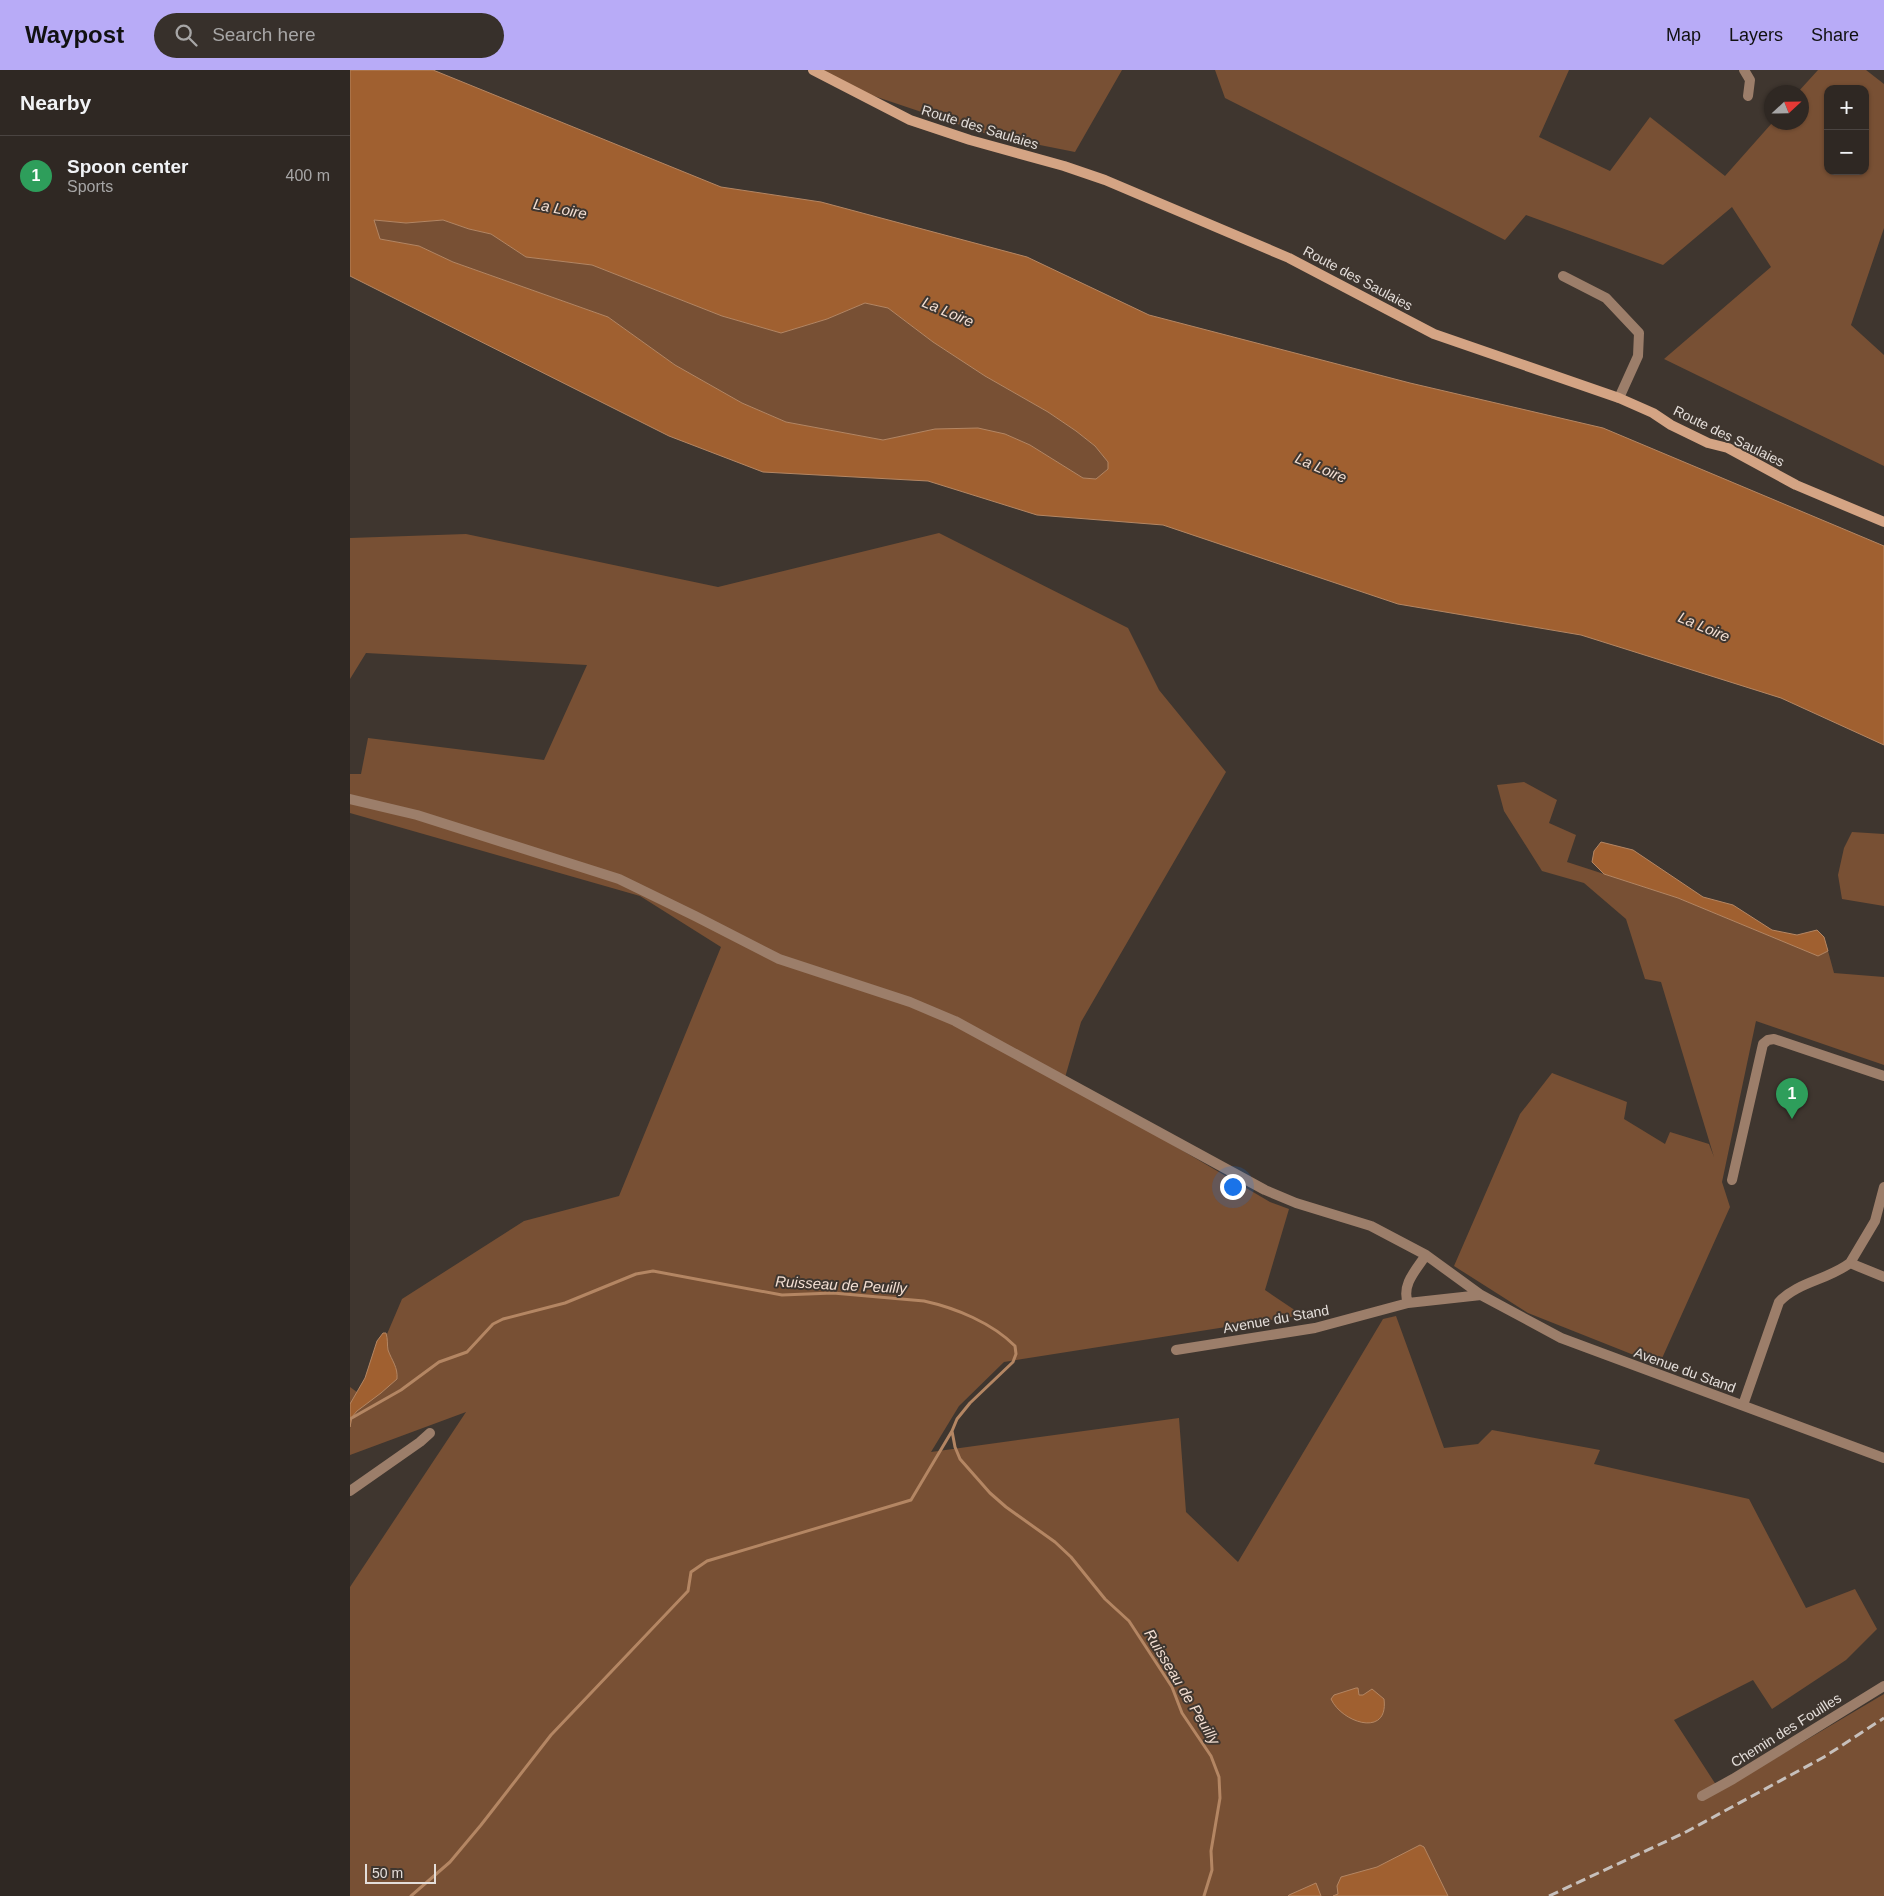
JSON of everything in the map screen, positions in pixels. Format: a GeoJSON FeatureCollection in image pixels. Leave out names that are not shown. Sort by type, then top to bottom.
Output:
{"type":"FeatureCollection","features":[{"type":"Feature","properties":{"kind":"street","name":"Route des Saulaies"},"geometry":{"type":"LineString","coordinates":[[813,70],[910,120],[1105,180],[1289,258],[1434,334],[1619,398],[1653,413],[1671,425],[1708,443],[1728,448],[1805,489],[1884,522]]}},
{"type":"Feature","properties":{"kind":"street"},"geometry":{"type":"LineString","coordinates":[[1744,70],[1750,80],[1748,96]]}},
{"type":"Feature","properties":{"kind":"street"},"geometry":{"type":"LineString","coordinates":[[1563,276],[1606,298],[1639,332],[1638,356],[1619,398]]}},
{"type":"Feature","properties":{"kind":"street","name":"Avenue du Stand"},"geometry":{"type":"LineString","coordinates":[[350,799],[417,815],[619,879],[779,959],[910,1002],[955,1021],[1265,1190],[1371,1226],[1426,1255],[1481,1296],[1561,1338],[1884,1458]]}},
{"type":"Feature","properties":{"kind":"street"},"geometry":{"type":"LineString","coordinates":[[1732,1180],[1763,1044],[1768,1040],[1774,1039],[1884,1076]]}},
{"type":"Feature","properties":{"kind":"street"},"geometry":{"type":"LineString","coordinates":[[1743,1405],[1779,1302],[1786,1294],[1833,1274],[1850,1264],[1875,1221],[1884,1187]]}},
{"type":"Feature","properties":{"kind":"street"},"geometry":{"type":"LineString","coordinates":[[1408,1303],[1405,1295],[1406,1286],[1426,1255]]}},
{"type":"Feature","properties":{"kind":"street"},"geometry":{"type":"LineString","coordinates":[[1850,1264],[1884,1277]]}},
{"type":"Feature","properties":{"kind":"street","name":"Avenue du Stand"},"geometry":{"type":"LineString","coordinates":[[1176,1350],[1315,1328],[1408,1303],[1481,1296]]}},
{"type":"Feature","properties":{"kind":"street"},"geometry":{"type":"LineString","coordinates":[[350,1491],[430,1433]]}},
{"type":"Feature","properties":{"kind":"street","name":"Chemin des Fouilles"},"geometry":{"type":"LineString","coordinates":[[1702,1796],[1884,1686]]}},
{"type":"Feature","properties":{"kind":"shaded area"},"geometry":{"type":"Polygon","coordinates":[[[822,70],[1122,70],[1075,152],[990,135],[865,93],[822,70]]]}},
{"type":"Feature","properties":{"kind":"shaded area"},"geometry":{"type":"Polygon","coordinates":[[[1215,70],[1569,70],[1539,137],[1610,171],[1650,117],[1725,176],[1766,130],[1809,130],[1809,85],[1804,85],[1818,70],[1866,70],[1884,84],[1884,228],[1851,325],[1884,355],[1884,466],[1664,359],[1771,267],[1732,207],[1663,265],[1526,215],[1505,240],[1225,98],[1215,70]]]}},
{"type":"Feature","properties":{"kind":"shaded area"},"geometry":{"type":"Polygon","coordinates":[[[374,220],[406,223],[443,220],[491,234],[526,257],[592,265],[722,316],[781,333],[827,319],[865,303],[888,308],[933,342],[1076,431],[1095,446],[1108,462],[1108,469],[1096,479],[1083,478],[1030,445],[1005,434],[935,429],[883,440],[786,422],[742,403],[675,365],[608,317],[453,262],[419,246],[380,239],[374,220]]]}},
{"type":"Feature","properties":{"kind":"shaded area"},"geometry":{"type":"Polygon","coordinates":[[[939,533],[1128,628],[1159,690],[1226,772],[1081,1022],[1064,1081],[1270,1202],[1289,1209],[1265,1290],[1302,1315],[1004,1362],[959,1406],[931,1452],[1179,1418],[1186,1512],[1238,1562],[1383,1319],[1396,1316],[1444,1448],[1478,1444],[1492,1430],[1600,1450],[1594,1464],[1749,1499],[1806,1608],[1855,1589],[1877,1629],[1846,1660],[1772,1709],[1753,1680],[1674,1720],[1720,1791],[1884,1694],[1884,1896],[350,1896],[350,1587],[466,1412],[350,1455],[350,1387],[361,1395],[402,1299],[524,1221],[619,1196],[721,947],[640,896],[350,813],[350,774],[361,774],[368,738],[544,760],[587,665],[366,653],[350,679],[350,538],[466,534],[718,587],[939,533]]]}},
{"type":"Feature","properties":{"kind":"shaded area"},"geometry":{"type":"Polygon","coordinates":[[[1524,782],[1557,800],[1549,823],[1576,835],[1567,862],[1678,898],[1818,956],[1828,951],[1834,973],[1884,977],[1884,1065],[1756,1021],[1722,1182],[1730,1207],[1659,1365],[1528,1313],[1454,1266],[1520,1114],[1552,1073],[1627,1102],[1624,1119],[1665,1144],[1670,1132],[1709,1144],[1714,1157],[1661,982],[1645,979],[1626,919],[1584,883],[1542,871],[1504,811],[1497,785],[1524,782]]]}},
{"type":"Feature","properties":{"kind":"shaded area"},"geometry":{"type":"Polygon","coordinates":[[[1852,832],[1884,834],[1884,906],[1842,899],[1838,875],[1844,848],[1852,832]]]}},
{"type":"Feature","properties":{"kind":"water","name":"La Loire"},"geometry":{"type":"Polygon","coordinates":[[[350,70],[433,70],[721,187],[821,202],[1027,257],[1149,315],[1410,383],[1603,428],[1884,546],[1884,745],[1781,698],[1581,635],[1398,604],[1163,525],[1037,515],[928,481],[763,472],[669,436],[350,276],[350,70]],[[374,220],[380,239],[419,246],[453,262],[608,317],[675,365],[742,403],[786,422],[883,440],[935,429],[978,428],[1005,434],[1030,445],[1083,478],[1096,479],[1108,469],[1108,462],[1095,446],[1076,431],[933,342],[888,308],[865,303],[827,319],[781,333],[722,316],[592,265],[526,257],[491,234],[443,220],[406,223],[374,220]]]}},
{"type":"Feature","properties":{"kind":"water"},"geometry":{"type":"Polygon","coordinates":[[[1601,842],[1633,850],[1703,897],[1733,905],[1772,930],[1797,935],[1817,930],[1824,937],[1828,951],[1818,956],[1678,898],[1604,874],[1592,862],[1594,851],[1601,842]]]}},
{"type":"Feature","properties":{"kind":"water"},"geometry":{"type":"Polygon","coordinates":[[[383,1333],[386,1333],[388,1350],[396,1367],[397,1379],[357,1411],[352,1417],[350,1427],[350,1404],[365,1378],[377,1341],[383,1333]]]}},
{"type":"Feature","properties":{"kind":"water"},"geometry":{"type":"Polygon","coordinates":[[[1358,1688],[1359,1695],[1363,1695],[1372,1689],[1384,1699],[1384,1711],[1379,1719],[1364,1723],[1354,1720],[1345,1715],[1331,1699],[1334,1695],[1358,1688]]]}},
{"type":"Feature","properties":{"kind":"water"},"geometry":{"type":"Polygon","coordinates":[[[1420,1845],[1424,1847],[1448,1896],[1333,1896],[1338,1894],[1337,1886],[1341,1877],[1377,1867],[1420,1845]]]}},
{"type":"Feature","properties":{"kind":"water"},"geometry":{"type":"Polygon","coordinates":[[[1316,1883],[1321,1896],[1288,1896],[1289,1895],[1316,1883]]]}},
{"type":"Feature","properties":{"kind":"waterway","name":"Ruisseau de Peuilly"},"geometry":{"type":"LineString","coordinates":[[350,1419],[401,1390],[439,1362],[467,1352],[493,1324],[503,1319],[565,1303],[636,1274],[653,1271],[782,1295],[833,1293],[924,1301],[961,1312],[996,1330],[1015,1346],[1016,1354],[1013,1362],[970,1403],[957,1419],[952,1431],[955,1447],[960,1459],[990,1493],[1006,1507],[1055,1542],[1071,1557],[1105,1599],[1129,1621],[1172,1687],[1182,1713],[1211,1756],[1219,1777],[1220,1798],[1211,1851],[1212,1870],[1204,1896]]}},
{"type":"Feature","properties":{"kind":"waterway"},"geometry":{"type":"LineString","coordinates":[[411,1896],[450,1862],[551,1735],[688,1591],[691,1572],[707,1561],[911,1500],[952,1431]]}},
{"type":"Feature","properties":{"kind":"railway"},"geometry":{"type":"LineString","coordinates":[[1549,1896],[1684,1833],[1824,1757],[1884,1718]]}},
{"type":"Feature","properties":{"kind":"place","name":"Spoon center"},"geometry":{"type":"Point","coordinates":[1792,1119]}}]}
